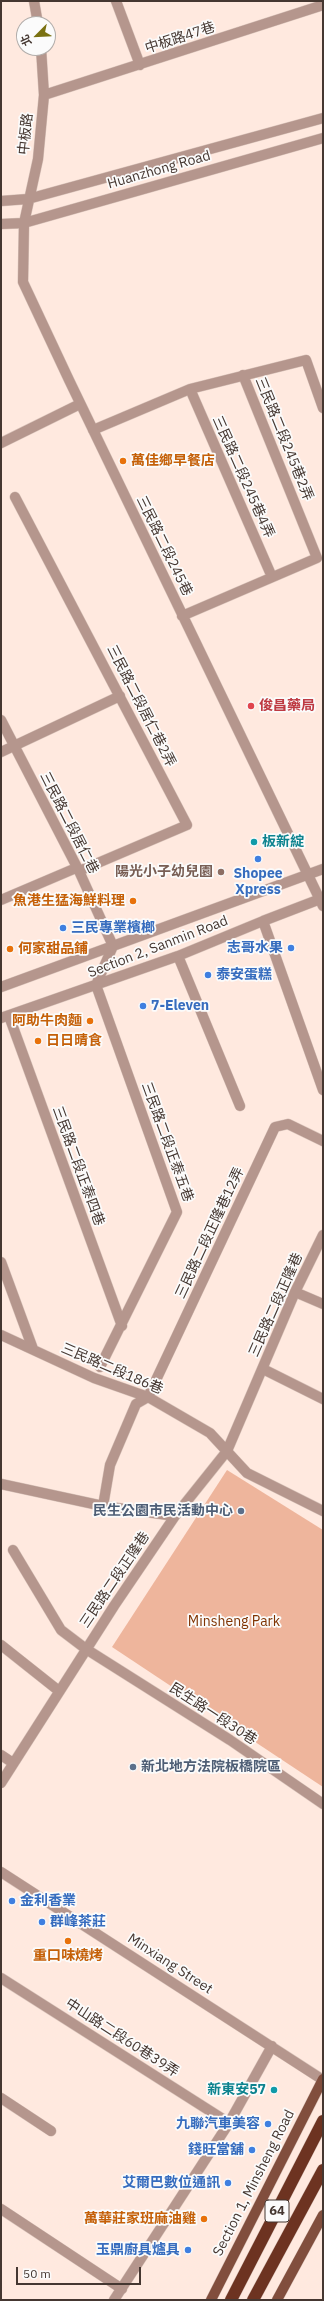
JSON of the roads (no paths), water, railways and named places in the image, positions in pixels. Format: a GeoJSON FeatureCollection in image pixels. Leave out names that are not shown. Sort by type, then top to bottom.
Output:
{"type":"FeatureCollection","features":[{"type":"Feature","properties":{"kind":"highway","name":"64"},"geometry":{"type":"LineString","coordinates":[[231,2300],[323,2121]]}},
{"type":"Feature","properties":{"kind":"highway","name":"64"},"geometry":{"type":"LineString","coordinates":[[253,2300],[323,2170]]}},
{"type":"Feature","properties":{"kind":"main road","name":"Section 1, Minsheng Road"},"geometry":{"type":"LineString","coordinates":[[211,2300],[323,2079]]}},
{"type":"Feature","properties":{"kind":"main road"},"geometry":{"type":"LineString","coordinates":[[277,2300],[323,2215]]}},
{"type":"Feature","properties":{"kind":"street"},"geometry":{"type":"LineString","coordinates":[[34,1],[37,16]]}},
{"type":"Feature","properties":{"kind":"street"},"geometry":{"type":"LineString","coordinates":[[116,1],[140,65]]}},
{"type":"Feature","properties":{"kind":"street","name":"中板路47巷"},"geometry":{"type":"LineString","coordinates":[[44,95],[323,5]]}},
{"type":"Feature","properties":{"kind":"street","name":"中板路"},"geometry":{"type":"LineString","coordinates":[[24,223],[28,199],[38,159],[44,95],[42,56]]}},
{"type":"Feature","properties":{"kind":"street","name":"Huanzhong Road"},"geometry":{"type":"LineString","coordinates":[[1,201],[28,199],[323,118]]}},
{"type":"Feature","properties":{"kind":"street","name":"Huanzhong Road"},"geometry":{"type":"LineString","coordinates":[[1,224],[24,223],[323,138]]}},
{"type":"Feature","properties":{"kind":"street","name":"三民路二段245巷"},"geometry":{"type":"LineString","coordinates":[[24,223],[24,282],[80,404],[308,875]]}},
{"type":"Feature","properties":{"kind":"street"},"geometry":{"type":"LineString","coordinates":[[93,430],[190,389],[306,360],[323,408]]}},
{"type":"Feature","properties":{"kind":"street","name":"三民路二段245巷2弄"},"geometry":{"type":"LineString","coordinates":[[243,375],[317,558],[272,577]]}},
{"type":"Feature","properties":{"kind":"street","name":"三民路二段245巷4弄"},"geometry":{"type":"LineString","coordinates":[[190,389],[272,577]]}},
{"type":"Feature","properties":{"kind":"street"},"geometry":{"type":"LineString","coordinates":[[1,443],[80,404]]}},
{"type":"Feature","properties":{"kind":"street","name":"三民路二段居仁巷2弄"},"geometry":{"type":"LineString","coordinates":[[15,497],[187,825],[77,870]]}},
{"type":"Feature","properties":{"kind":"street"},"geometry":{"type":"LineString","coordinates":[[182,616],[272,577]]}},
{"type":"Feature","properties":{"kind":"street"},"geometry":{"type":"LineString","coordinates":[[1,752],[120,696]]}},
{"type":"Feature","properties":{"kind":"street","name":"三民路二段居仁巷"},"geometry":{"type":"LineString","coordinates":[[1,720],[77,870],[112,946]]}},
{"type":"Feature","properties":{"kind":"street","name":"Section 2, Sanmin Road"},"geometry":{"type":"LineString","coordinates":[[1,987],[204,914],[323,869]]}},
{"type":"Feature","properties":{"kind":"street"},"geometry":{"type":"LineString","coordinates":[[1,900],[77,870]]}},
{"type":"Feature","properties":{"kind":"street"},"geometry":{"type":"LineString","coordinates":[[308,875],[322,901]]}},
{"type":"Feature","properties":{"kind":"street","name":"Section 2, Sanmin Road"},"geometry":{"type":"LineString","coordinates":[[5,1017],[178,956],[263,921],[322,901]]}},
{"type":"Feature","properties":{"kind":"street"},"geometry":{"type":"LineString","coordinates":[[263,921],[323,1090]]}},
{"type":"Feature","properties":{"kind":"street"},"geometry":{"type":"LineString","coordinates":[[96,985],[112,946]]}},
{"type":"Feature","properties":{"kind":"street"},"geometry":{"type":"LineString","coordinates":[[178,956],[240,1106]]}},
{"type":"Feature","properties":{"kind":"street","name":"三民路二段正泰五巷"},"geometry":{"type":"LineString","coordinates":[[96,985],[177,1212],[122,1326],[100,1367]]}},
{"type":"Feature","properties":{"kind":"street","name":"三民路二段正泰四巷"},"geometry":{"type":"LineString","coordinates":[[5,1017],[122,1326]]}},
{"type":"Feature","properties":{"kind":"street","name":"三民路二段正隆巷12弄"},"geometry":{"type":"LineString","coordinates":[[148,1397],[275,1127],[288,1124],[323,1141]]}},
{"type":"Feature","properties":{"kind":"street","name":"三民路二段正隆巷"},"geometry":{"type":"LineString","coordinates":[[1,1783],[86,1649],[175,1516],[227,1451],[264,1369],[295,1292],[323,1235]]}},
{"type":"Feature","properties":{"kind":"street"},"geometry":{"type":"LineString","coordinates":[[1,1262],[33,1350]]}},
{"type":"Feature","properties":{"kind":"street"},"geometry":{"type":"LineString","coordinates":[[295,1292],[323,1304]]}},
{"type":"Feature","properties":{"kind":"street","name":"三民路二段186巷"},"geometry":{"type":"LineString","coordinates":[[1,1335],[94,1378],[148,1397],[210,1433],[227,1451]]}},
{"type":"Feature","properties":{"kind":"street"},"geometry":{"type":"LineString","coordinates":[[264,1369],[323,1399]]}},
{"type":"Feature","properties":{"kind":"street"},"geometry":{"type":"LineString","coordinates":[[103,1506],[113,1459],[136,1404],[148,1397]]}},
{"type":"Feature","properties":{"kind":"street"},"geometry":{"type":"LineString","coordinates":[[227,1451],[247,1472],[323,1511]]}},
{"type":"Feature","properties":{"kind":"street"},"geometry":{"type":"LineString","coordinates":[[1,1484],[103,1506],[175,1516]]}},
{"type":"Feature","properties":{"kind":"street","name":"民生路一段30巷"},"geometry":{"type":"LineString","coordinates":[[13,1550],[61,1630],[86,1649],[230,1740],[323,1804]]}},
{"type":"Feature","properties":{"kind":"street"},"geometry":{"type":"LineString","coordinates":[[1,1645],[59,1691]]}},
{"type":"Feature","properties":{"kind":"street"},"geometry":{"type":"LineString","coordinates":[[1,1755],[13,1763]]}},
{"type":"Feature","properties":{"kind":"street","name":"Minxiang Street"},"geometry":{"type":"LineString","coordinates":[[1,1872],[323,2079]]}},
{"type":"Feature","properties":{"kind":"street","name":"中山路二段60巷39弄"},"geometry":{"type":"LineString","coordinates":[[1,1978],[229,2123]]}},
{"type":"Feature","properties":{"kind":"street"},"geometry":{"type":"LineString","coordinates":[[114,2300],[229,2123],[272,2046]]}},
{"type":"Feature","properties":{"kind":"street"},"geometry":{"type":"LineString","coordinates":[[1,2098],[51,2131]]}},
{"type":"Feature","properties":{"kind":"street"},"geometry":{"type":"LineString","coordinates":[[1,2209],[122,2289]]}},
{"type":"Feature","properties":{"kind":"place","name":"萬佳鄉早餐店"},"geometry":{"type":"Point","coordinates":[123,461]}},
{"type":"Feature","properties":{"kind":"place","name":"俊昌藥局"},"geometry":{"type":"Point","coordinates":[251,706]}},
{"type":"Feature","properties":{"kind":"place","name":"板新綻"},"geometry":{"type":"Point","coordinates":[254,842]}},
{"type":"Feature","properties":{"kind":"place","name":"Shopee Xpress"},"geometry":{"type":"Point","coordinates":[258,859]}},
{"type":"Feature","properties":{"kind":"place","name":"陽光小子幼兒園"},"geometry":{"type":"Point","coordinates":[221,872]}},
{"type":"Feature","properties":{"kind":"place","name":"魚港生猛海鮮料理"},"geometry":{"type":"Point","coordinates":[133,901]}},
{"type":"Feature","properties":{"kind":"place","name":"三民專業檳榔"},"geometry":{"type":"Point","coordinates":[63,928]}},
{"type":"Feature","properties":{"kind":"place","name":"志哥水果"},"geometry":{"type":"Point","coordinates":[291,948]}},
{"type":"Feature","properties":{"kind":"place","name":"何家甜品鋪"},"geometry":{"type":"Point","coordinates":[10,949]}},
{"type":"Feature","properties":{"kind":"place","name":"泰安蛋糕"},"geometry":{"type":"Point","coordinates":[208,975]}},
{"type":"Feature","properties":{"kind":"place","name":"7-Eleven"},"geometry":{"type":"Point","coordinates":[143,1006]}},
{"type":"Feature","properties":{"kind":"place","name":"阿助牛肉麵"},"geometry":{"type":"Point","coordinates":[90,1021]}},
{"type":"Feature","properties":{"kind":"place","name":"日日晴食"},"geometry":{"type":"Point","coordinates":[38,1041]}},
{"type":"Feature","properties":{"kind":"place","name":"民生公園市民活動中心"},"geometry":{"type":"Point","coordinates":[241,1511]}},
{"type":"Feature","properties":{"kind":"place","name":"新北地方法院板橋院區"},"geometry":{"type":"Point","coordinates":[133,1767]}},
{"type":"Feature","properties":{"kind":"place","name":"金利香業"},"geometry":{"type":"Point","coordinates":[12,1901]}},
{"type":"Feature","properties":{"kind":"place","name":"群峰茶莊"},"geometry":{"type":"Point","coordinates":[42,1922]}},
{"type":"Feature","properties":{"kind":"place","name":"重口味燒烤"},"geometry":{"type":"Point","coordinates":[68,1941]}},
{"type":"Feature","properties":{"kind":"place","name":"新東安57"},"geometry":{"type":"Point","coordinates":[274,2090]}},
{"type":"Feature","properties":{"kind":"place","name":"九聯汽車美容"},"geometry":{"type":"Point","coordinates":[268,2124]}},
{"type":"Feature","properties":{"kind":"place","name":"錢旺當舖"},"geometry":{"type":"Point","coordinates":[252,2150]}},
{"type":"Feature","properties":{"kind":"place","name":"艾爾巴數位通訊"},"geometry":{"type":"Point","coordinates":[228,2183]}},
{"type":"Feature","properties":{"kind":"place","name":"萬華莊家班麻油雞"},"geometry":{"type":"Point","coordinates":[204,2219]}},
{"type":"Feature","properties":{"kind":"place","name":"玉鼎廚具爐具"},"geometry":{"type":"Point","coordinates":[188,2250]}},
{"type":"Feature","properties":{"kind":"park label","name":"Minsheng Park"},"geometry":{"type":"Point","coordinates":[234,1622]}}]}
